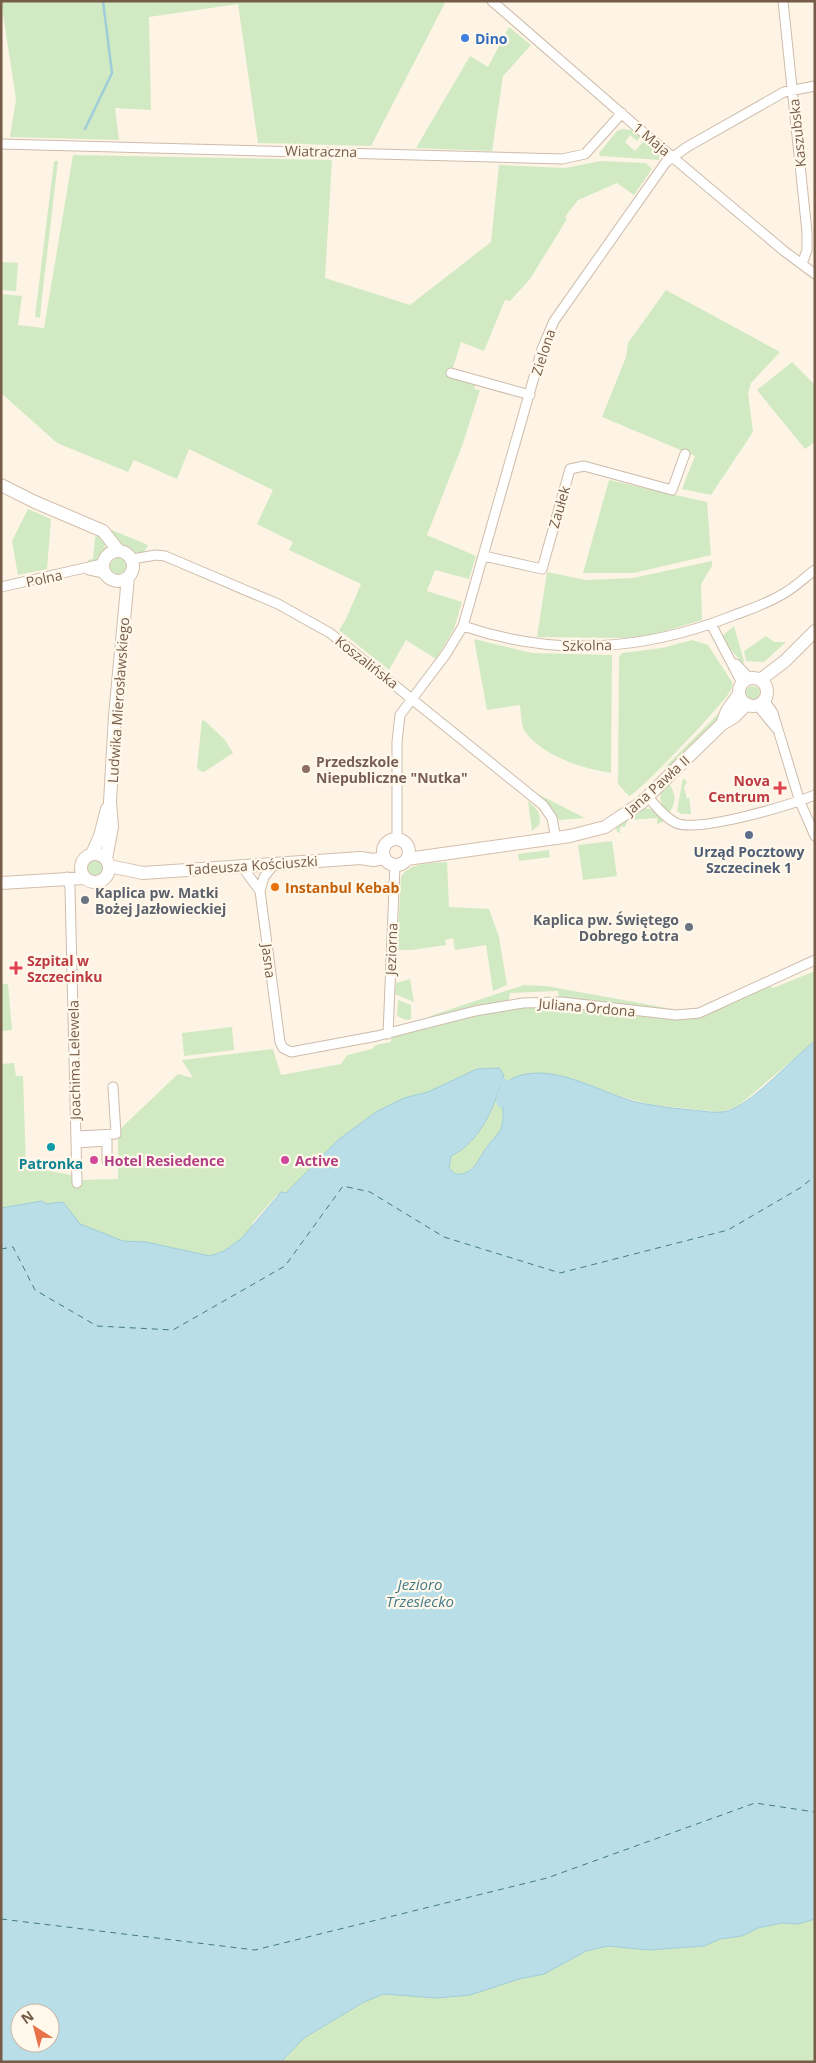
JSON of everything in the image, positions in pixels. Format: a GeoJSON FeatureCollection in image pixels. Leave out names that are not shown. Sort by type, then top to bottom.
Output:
{"type":"FeatureCollection","features":[{"type":"Feature","properties":{"kind":"street","name":"1 Maja"},"geometry":{"type":"LineString","coordinates":[[492,1],[784,251],[815,274]]}},
{"type":"Feature","properties":{"kind":"street","name":"Kaszubska"},"geometry":{"type":"LineString","coordinates":[[783,1],[807,237],[807,250],[802,264]]}},
{"type":"Feature","properties":{"kind":"street","name":"Zielona"},"geometry":{"type":"LineString","coordinates":[[413,698],[446,654],[463,626],[546,339],[557,315],[662,167],[673,157],[780,94],[792,89],[815,86]]}},
{"type":"Feature","properties":{"kind":"street","name":"Wiatraczna"},"geometry":{"type":"LineString","coordinates":[[1,144],[562,159],[585,154],[622,113]]}},
{"type":"Feature","properties":{"kind":"street"},"geometry":{"type":"LineString","coordinates":[[451,374],[530,395]]}},
{"type":"Feature","properties":{"kind":"street","name":"Zaułek"},"geometry":{"type":"LineString","coordinates":[[484,556],[542,569],[570,470],[584,466],[672,490],[685,454]]}},
{"type":"Feature","properties":{"kind":"street"},"geometry":{"type":"LineString","coordinates":[[1,485],[106,534],[114,551]]}},
{"type":"Feature","properties":{"kind":"street"},"geometry":{"type":"LineString","coordinates":[[114,551],[123,551],[132,559],[133,569],[128,578],[115,581],[103,569],[114,551]]}},
{"type":"Feature","properties":{"kind":"street","name":"Koszalińska"},"geometry":{"type":"LineString","coordinates":[[132,559],[165,556],[278,604],[330,633],[413,698],[549,811],[556,838]]}},
{"type":"Feature","properties":{"kind":"street","name":"Polna"},"geometry":{"type":"LineString","coordinates":[[1,587],[86,570],[103,569]]}},
{"type":"Feature","properties":{"kind":"street","name":"Szkolna"},"geometry":{"type":"LineString","coordinates":[[463,626],[530,643],[576,646],[620,645],[653,641],[711,624],[782,595],[815,570]]}},
{"type":"Feature","properties":{"kind":"street","name":"Ludwika Mierosławskiego"},"geometry":{"type":"LineString","coordinates":[[107,868],[112,827],[110,802],[117,686],[128,578]]}},
{"type":"Feature","properties":{"kind":"street","name":"Ludwika Mierosławskiego"},"geometry":{"type":"LineString","coordinates":[[115,581],[125,598]]}},
{"type":"Feature","properties":{"kind":"street"},"geometry":{"type":"LineString","coordinates":[[711,624],[717,638],[776,728],[800,802],[815,836]]}},
{"type":"Feature","properties":{"kind":"street","name":"Jana Pawła II"},"geometry":{"type":"LineString","coordinates":[[556,838],[583,834],[614,822],[648,797],[722,724],[727,710],[753,692],[815,631]]}},
{"type":"Feature","properties":{"kind":"street"},"geometry":{"type":"LineString","coordinates":[[397,839],[398,722],[400,715],[413,698]]}},
{"type":"Feature","properties":{"kind":"street"},"geometry":{"type":"LineString","coordinates":[[648,797],[671,820],[685,825],[748,816],[815,796]]}},
{"type":"Feature","properties":{"kind":"street","name":"Ludwika Mierosławskiego"},"geometry":{"type":"LineString","coordinates":[[92,854],[100,836],[105,813],[110,802]]}},
{"type":"Feature","properties":{"kind":"street"},"geometry":{"type":"LineString","coordinates":[[408,855],[405,842],[397,839],[388,841],[388,857],[408,855],[436,857],[443,853],[556,838]]}},
{"type":"Feature","properties":{"kind":"street"},"geometry":{"type":"LineString","coordinates":[[92,854],[98,854],[107,868],[95,882],[83,873],[82,862],[92,854]]}},
{"type":"Feature","properties":{"kind":"street","name":"Tadeusza Kościuszki"},"geometry":{"type":"LineString","coordinates":[[107,868],[143,873],[241,865],[388,857]]}},
{"type":"Feature","properties":{"kind":"street","name":"Jeziorna"},"geometry":{"type":"LineString","coordinates":[[388,857],[388,1034]]}},
{"type":"Feature","properties":{"kind":"street"},"geometry":{"type":"LineString","coordinates":[[260,891],[264,877],[276,863]]}},
{"type":"Feature","properties":{"kind":"street","name":"Jasna"},"geometry":{"type":"LineString","coordinates":[[241,865],[260,891],[278,1031]]}},
{"type":"Feature","properties":{"kind":"street"},"geometry":{"type":"LineString","coordinates":[[1,883],[67,878],[83,873]]}},
{"type":"Feature","properties":{"kind":"street","name":"Joachima Lelewela"},"geometry":{"type":"LineString","coordinates":[[67,878],[70,888],[77,1184]]}},
{"type":"Feature","properties":{"kind":"street","name":"Juliana Ordona"},"geometry":{"type":"LineString","coordinates":[[278,1031],[282,1047],[293,1052],[388,1034],[476,1012],[523,1003],[561,1002],[676,1015],[699,1013],[815,960]]}},
{"type":"Feature","properties":{"kind":"street"},"geometry":{"type":"LineString","coordinates":[[76,1139],[116,1134],[112,1088]]}},
{"type":"Feature","properties":{"kind":"street"},"geometry":{"type":"LineString","coordinates":[[76,1139],[107,1141],[108,1161]]}},
{"type":"Feature","properties":{"kind":"green space"},"geometry":{"type":"Polygon","coordinates":[[[1,1],[446,1],[371,146],[258,143],[238,4],[149,17],[151,110],[115,108],[119,140],[10,137],[16,99],[1,1]]]}},
{"type":"Feature","properties":{"kind":"green space"},"geometry":{"type":"Polygon","coordinates":[[[509,27],[531,45],[503,76],[492,151],[416,148],[470,56],[488,67],[509,27]]]}},
{"type":"Feature","properties":{"kind":"green space"},"geometry":{"type":"Polygon","coordinates":[[[622,129],[632,130],[640,137],[637,141],[630,135],[625,142],[635,151],[644,141],[660,154],[659,160],[600,156],[599,153],[617,131],[622,129]]]}},
{"type":"Feature","properties":{"kind":"green space"},"geometry":{"type":"Polygon","coordinates":[[[73,155],[332,160],[325,278],[410,305],[491,242],[499,165],[565,168],[601,161],[646,163],[652,169],[634,195],[617,183],[578,200],[565,217],[567,219],[530,279],[510,301],[505,300],[484,351],[461,342],[450,377],[475,385],[474,389],[480,390],[462,446],[427,535],[476,556],[469,579],[435,570],[427,591],[462,602],[454,629],[436,659],[406,640],[389,670],[339,630],[346,619],[361,584],[289,550],[293,542],[257,524],[273,490],[189,449],[177,479],[134,460],[128,472],[57,443],[1,393],[1,294],[22,296],[18,325],[44,328],[73,155]]]}},
{"type":"Feature","properties":{"kind":"green space"},"geometry":{"type":"Polygon","coordinates":[[[54,161],[58,161],[40,318],[35,317],[54,161]]]}},
{"type":"Feature","properties":{"kind":"green space"},"geometry":{"type":"Polygon","coordinates":[[[1,262],[18,263],[16,291],[1,290],[1,262]]]}},
{"type":"Feature","properties":{"kind":"green space"},"geometry":{"type":"Polygon","coordinates":[[[666,290],[780,352],[751,383],[748,393],[753,432],[711,495],[682,489],[695,456],[602,417],[626,357],[628,343],[666,290]]]}},
{"type":"Feature","properties":{"kind":"green space"},"geometry":{"type":"Polygon","coordinates":[[[792,362],[815,385],[815,442],[805,449],[757,390],[792,362]]]}},
{"type":"Feature","properties":{"kind":"green space"},"geometry":{"type":"Polygon","coordinates":[[[609,480],[707,502],[711,555],[634,573],[583,573],[609,480]]]}},
{"type":"Feature","properties":{"kind":"green space"},"geometry":{"type":"Polygon","coordinates":[[[28,509],[51,519],[47,569],[18,575],[12,541],[28,509]]]}},
{"type":"Feature","properties":{"kind":"green space"},"geometry":{"type":"Polygon","coordinates":[[[112,530],[148,545],[143,554],[132,553],[124,548],[111,534],[112,530]]]}},
{"type":"Feature","properties":{"kind":"green space"},"geometry":{"type":"Polygon","coordinates":[[[100,535],[105,542],[105,553],[98,562],[88,563],[88,560],[93,559],[95,537],[100,535]]]}},
{"type":"Feature","properties":{"kind":"green space"},"geometry":{"type":"Polygon","coordinates":[[[115,558],[121,558],[126,563],[124,572],[115,574],[110,569],[110,563],[115,558]]]}},
{"type":"Feature","properties":{"kind":"green space"},"geometry":{"type":"Polygon","coordinates":[[[712,561],[712,566],[701,584],[702,620],[652,635],[626,638],[537,637],[547,572],[586,580],[633,578],[712,561]]]}},
{"type":"Feature","properties":{"kind":"green space"},"geometry":{"type":"Polygon","coordinates":[[[734,626],[744,661],[743,664],[722,639],[723,635],[734,626]]]}},
{"type":"Feature","properties":{"kind":"green space"},"geometry":{"type":"Polygon","coordinates":[[[766,636],[774,642],[786,642],[764,662],[746,661],[744,651],[766,636]]]}},
{"type":"Feature","properties":{"kind":"green space"},"geometry":{"type":"Polygon","coordinates":[[[474,639],[532,653],[612,655],[611,773],[564,760],[533,741],[525,732],[520,705],[487,710],[474,639]]]}},
{"type":"Feature","properties":{"kind":"green space"},"geometry":{"type":"Polygon","coordinates":[[[692,640],[708,645],[732,682],[732,689],[679,749],[636,792],[629,796],[618,784],[619,657],[622,653],[662,648],[692,640]]]}},
{"type":"Feature","properties":{"kind":"green space"},"geometry":{"type":"Polygon","coordinates":[[[750,686],[756,686],[760,693],[756,700],[750,700],[746,696],[746,690],[750,686]]]}},
{"type":"Feature","properties":{"kind":"green space"},"geometry":{"type":"Polygon","coordinates":[[[722,710],[718,720],[667,772],[665,767],[722,710]]]}},
{"type":"Feature","properties":{"kind":"green space"},"geometry":{"type":"Polygon","coordinates":[[[202,720],[225,740],[233,753],[204,772],[197,768],[202,720]]]}},
{"type":"Feature","properties":{"kind":"green space"},"geometry":{"type":"Polygon","coordinates":[[[683,778],[687,782],[684,787],[687,799],[689,797],[691,814],[681,814],[677,811],[683,778]]]}},
{"type":"Feature","properties":{"kind":"green space"},"geometry":{"type":"Polygon","coordinates":[[[668,782],[673,790],[674,798],[669,813],[662,805],[660,798],[668,782]]]}},
{"type":"Feature","properties":{"kind":"green space"},"geometry":{"type":"Polygon","coordinates":[[[532,791],[585,818],[559,820],[550,806],[532,791]]]}},
{"type":"Feature","properties":{"kind":"green space"},"geometry":{"type":"Polygon","coordinates":[[[528,801],[536,809],[540,817],[539,825],[532,831],[528,801]]]}},
{"type":"Feature","properties":{"kind":"green space"},"geometry":{"type":"Polygon","coordinates":[[[645,808],[654,810],[663,819],[663,822],[657,824],[657,818],[628,820],[625,827],[620,827],[620,833],[617,832],[616,826],[645,808]]]}},
{"type":"Feature","properties":{"kind":"green space"},"geometry":{"type":"Polygon","coordinates":[[[612,841],[617,876],[583,880],[578,845],[612,841]]]}},
{"type":"Feature","properties":{"kind":"green space"},"geometry":{"type":"Polygon","coordinates":[[[549,850],[550,857],[519,861],[518,854],[549,850]]]}},
{"type":"Feature","properties":{"kind":"green space"},"geometry":{"type":"Polygon","coordinates":[[[92,859],[98,859],[103,864],[101,873],[92,875],[87,870],[87,864],[92,859]]]}},
{"type":"Feature","properties":{"kind":"green space"},"geometry":{"type":"Polygon","coordinates":[[[447,862],[449,907],[489,909],[499,937],[507,985],[493,991],[486,945],[455,950],[453,938],[445,940],[446,945],[412,950],[397,950],[401,877],[410,868],[415,866],[447,862]]]}},
{"type":"Feature","properties":{"kind":"green space"},"geometry":{"type":"Polygon","coordinates":[[[815,971],[815,1041],[737,1107],[720,1112],[653,1105],[564,1078],[528,1074],[502,1115],[503,1124],[498,1135],[486,1147],[480,1161],[467,1172],[455,1174],[449,1168],[451,1156],[462,1150],[479,1132],[491,1111],[504,1075],[499,1068],[477,1069],[428,1092],[404,1098],[376,1112],[309,1170],[286,1193],[277,1195],[253,1222],[244,1257],[100,1257],[43,1201],[1,1208],[1,1064],[14,1063],[16,1076],[69,1075],[23,1076],[26,1167],[72,1175],[82,1180],[118,1179],[118,1131],[178,1074],[193,1078],[182,1060],[273,1049],[281,1075],[341,1064],[347,1055],[391,1042],[392,1037],[476,1016],[523,1008],[574,1008],[620,1015],[621,1013],[674,1019],[695,1019],[769,986],[773,988],[815,971]]]}},
{"type":"Feature","properties":{"kind":"green space"},"geometry":{"type":"Polygon","coordinates":[[[410,979],[414,1002],[395,994],[396,983],[410,979]]]}},
{"type":"Feature","properties":{"kind":"green space"},"geometry":{"type":"Polygon","coordinates":[[[1,984],[8,984],[12,1030],[1,1031],[1,984]]]}},
{"type":"Feature","properties":{"kind":"green space"},"geometry":{"type":"Polygon","coordinates":[[[524,985],[546,986],[673,1009],[559,998],[558,991],[510,993],[509,1000],[430,1018],[430,1016],[524,985]]]}},
{"type":"Feature","properties":{"kind":"green space"},"geometry":{"type":"Polygon","coordinates":[[[398,1000],[411,1005],[411,1019],[406,1020],[397,1016],[398,1000]]]}},
{"type":"Feature","properties":{"kind":"green space"},"geometry":{"type":"Polygon","coordinates":[[[232,1027],[234,1050],[184,1056],[182,1033],[232,1027]]]}},
{"type":"Feature","properties":{"kind":"green space"},"geometry":{"type":"Polygon","coordinates":[[[815,1919],[815,2062],[281,2062],[304,2038],[364,2002],[384,1994],[403,1995],[544,1974],[586,1951],[608,1946],[649,1950],[704,1946],[720,1939],[742,1936],[758,1928],[782,1923],[798,1924],[815,1919]]]}},
{"type":"Feature","properties":{"kind":"water","name":"Jezioro Trzesiecko"},"geometry":{"type":"Polygon","coordinates":[[[815,1041],[815,1919],[798,1924],[782,1923],[758,1928],[742,1936],[720,1939],[704,1946],[649,1950],[608,1946],[586,1951],[544,1974],[519,1979],[470,1995],[437,1998],[384,1994],[364,2002],[304,2038],[281,2062],[1,2062],[1,1208],[42,1201],[46,1204],[63,1202],[80,1224],[123,1241],[146,1242],[210,1256],[224,1251],[242,1238],[281,1192],[286,1193],[338,1140],[376,1112],[404,1098],[428,1092],[477,1069],[499,1068],[504,1075],[496,1099],[479,1132],[462,1149],[451,1156],[449,1168],[455,1174],[467,1172],[475,1166],[498,1134],[503,1118],[503,1090],[512,1079],[522,1075],[550,1074],[578,1081],[632,1101],[708,1112],[723,1112],[733,1109],[753,1096],[815,1041]]]}},
{"type":"Feature","properties":{"kind":"waterway"},"geometry":{"type":"LineString","coordinates":[[85,129],[112,73],[103,1]]}},
{"type":"Feature","properties":{"kind":"waterway"},"geometry":{"type":"LineString","coordinates":[[501,1103],[501,1096],[507,1085],[502,1082]]}},
{"type":"Feature","properties":{"kind":"ferry route"},"geometry":{"type":"LineString","coordinates":[[1,1249],[13,1247],[35,1290],[97,1326],[173,1330],[285,1266],[343,1186],[370,1192],[444,1237],[560,1273],[728,1230],[800,1188],[815,1176]]}},
{"type":"Feature","properties":{"kind":"ferry route"},"geometry":{"type":"LineString","coordinates":[[1,1919],[255,1950],[547,1878],[755,1803],[815,1812]]}},
{"type":"Feature","properties":{"kind":"place","name":"Dino"},"geometry":{"type":"Point","coordinates":[465,38]}},
{"type":"Feature","properties":{"kind":"place","name":"Przedszkole Niepubliczne \"Nutka\""},"geometry":{"type":"Point","coordinates":[306,769]}},
{"type":"Feature","properties":{"kind":"place","name":"Nova Centrum"},"geometry":{"type":"Point","coordinates":[780,788]}},
{"type":"Feature","properties":{"kind":"place","name":"Urząd Pocztowy Szczecinek 1"},"geometry":{"type":"Point","coordinates":[749,835]}},
{"type":"Feature","properties":{"kind":"place","name":"Instanbul Kebab"},"geometry":{"type":"Point","coordinates":[275,887]}},
{"type":"Feature","properties":{"kind":"place","name":"Kaplica pw. Matki Bożej Jazłowieckiej"},"geometry":{"type":"Point","coordinates":[85,900]}},
{"type":"Feature","properties":{"kind":"place","name":"Kaplica pw. Świętego Dobrego Łotra"},"geometry":{"type":"Point","coordinates":[689,927]}},
{"type":"Feature","properties":{"kind":"place","name":"Szpital w Szczecinku"},"geometry":{"type":"Point","coordinates":[16,968]}},
{"type":"Feature","properties":{"kind":"place","name":"Patronka"},"geometry":{"type":"Point","coordinates":[51,1147]}},
{"type":"Feature","properties":{"kind":"place","name":"Hotel Resiedence"},"geometry":{"type":"Point","coordinates":[94,1160]}},
{"type":"Feature","properties":{"kind":"place","name":"Active"},"geometry":{"type":"Point","coordinates":[285,1160]}}]}
